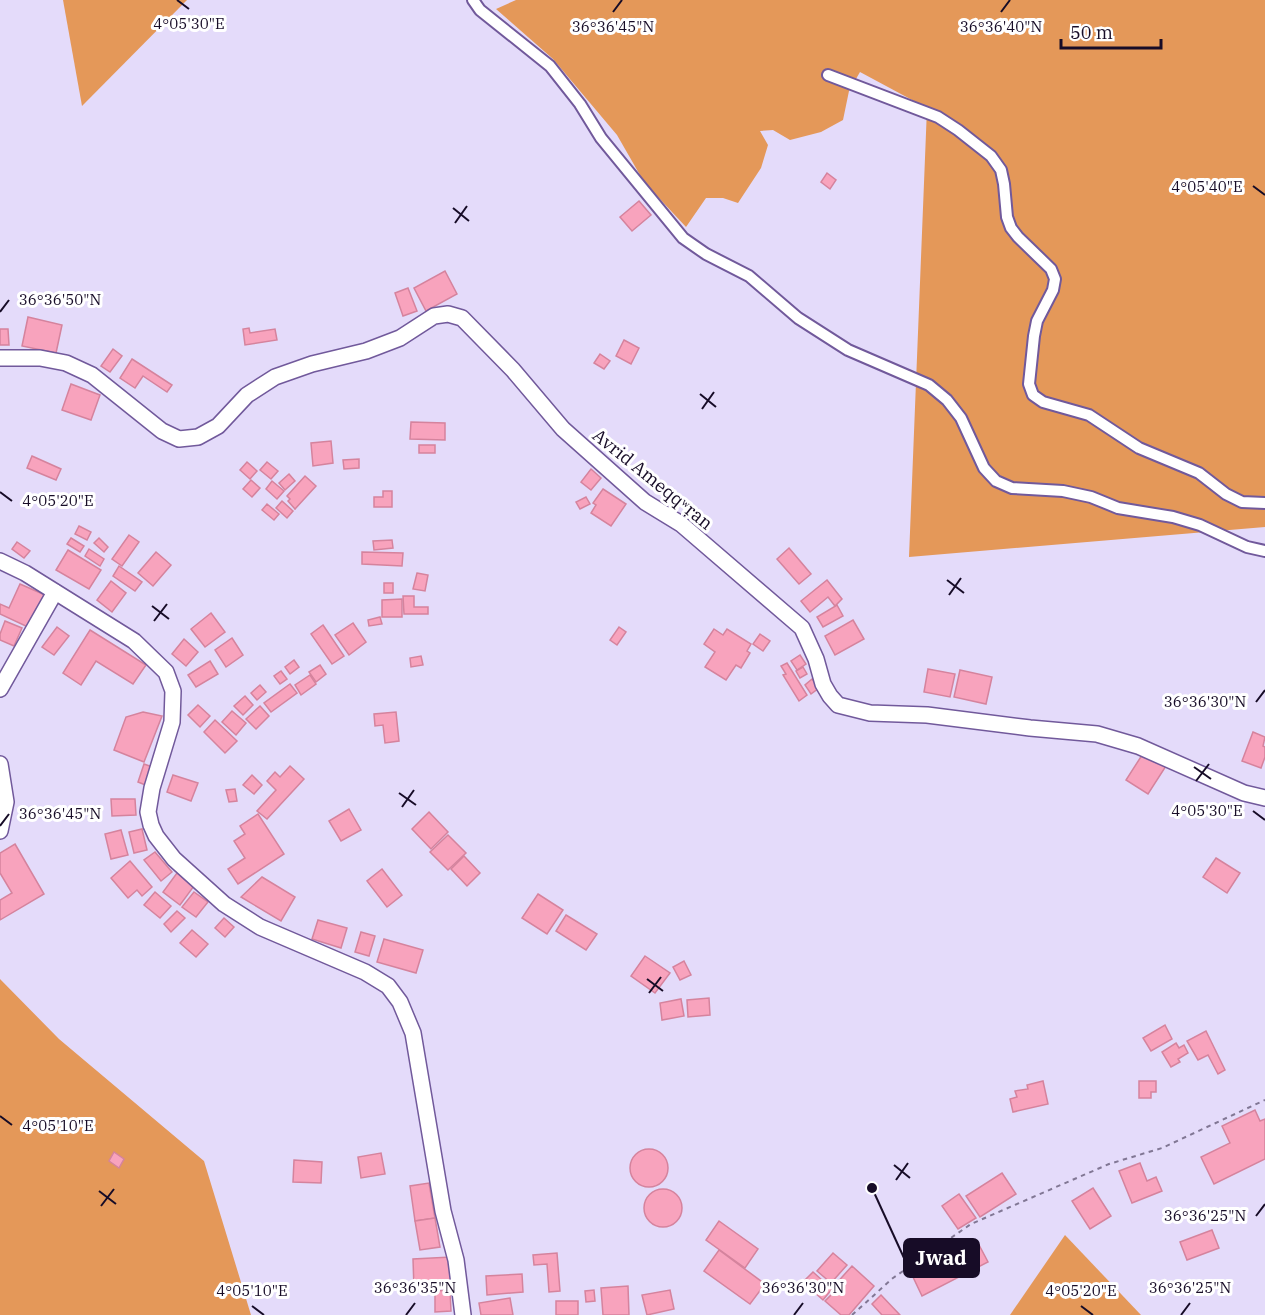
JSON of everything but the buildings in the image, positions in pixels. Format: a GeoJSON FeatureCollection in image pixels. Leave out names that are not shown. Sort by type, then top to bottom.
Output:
{"type":"FeatureCollection","features":[{"type":"Feature","properties":{"kind":"street"},"geometry":{"type":"LineString","coordinates":[[473,0],[480,10],[550,66],[580,104],[601,138],[683,238],[706,254],[749,276],[798,318],[848,350],[929,385],[947,400],[961,418],[984,468],[996,481],[1012,488],[1063,491],[1091,497],[1126,510],[1173,517],[1200,525],[1247,547],[1265,551]]}},
{"type":"Feature","properties":{"kind":"street"},"geometry":{"type":"LineString","coordinates":[[828,75],[938,117],[991,156],[1001,170],[1007,217],[1011,228],[1051,269],[1055,279],[1053,290],[1037,321],[1034,336],[1029,384],[1033,395],[1043,402],[1089,415],[1139,448],[1199,473],[1226,494],[1242,502],[1265,503]]}},
{"type":"Feature","properties":{"kind":"street","name":"Avrid Ameqqʷṛan"},"geometry":{"type":"LineString","coordinates":[[0,358],[40,358],[66,363],[92,375],[162,431],[179,439],[198,437],[218,426],[247,395],[275,377],[391,342],[434,316],[448,314],[462,318],[513,370],[563,429],[645,502],[681,524],[802,628],[816,659],[823,684],[838,705],[870,713],[927,715],[1097,734],[1138,746],[1244,793],[1265,798]]}},
{"type":"Feature","properties":{"kind":"street"},"geometry":{"type":"LineString","coordinates":[[0,561],[25,573],[134,641],[166,672],[173,691],[172,722],[152,789],[148,812],[150,825],[156,837],[174,859],[224,904],[260,927],[365,972],[388,986],[400,1002],[413,1033],[443,1211],[456,1260],[463,1315]]}},
{"type":"Feature","properties":{"kind":"street"},"geometry":{"type":"LineString","coordinates":[[0,689],[56,592]]}},
{"type":"Feature","properties":{"kind":"street"},"geometry":{"type":"LineString","coordinates":[[0,764],[6,802],[0,831]]}},
{"type":"Feature","properties":{"kind":"path"},"geometry":{"type":"LineString","coordinates":[[852,1315],[893,1278],[971,1224],[1109,1164],[1162,1148],[1265,1100]]}},
{"type":"Feature","properties":{"kind":"shaded area"},"geometry":{"type":"Polygon","coordinates":[[[63,0],[187,0],[82,106],[63,0]]]}},
{"type":"Feature","properties":{"kind":"shaded area"},"geometry":{"type":"Polygon","coordinates":[[[516,0],[1265,0],[1265,527],[909,557],[927,108],[860,72],[849,91],[843,120],[821,132],[790,140],[773,130],[760,131],[768,145],[761,168],[738,203],[723,198],[706,198],[686,227],[644,182],[617,135],[553,59],[496,9],[516,0]]]}},
{"type":"Feature","properties":{"kind":"shaded area"},"geometry":{"type":"Polygon","coordinates":[[[0,979],[59,1039],[204,1161],[251,1315],[0,1315],[0,979]]]}},
{"type":"Feature","properties":{"kind":"shaded area"},"geometry":{"type":"Polygon","coordinates":[[[1065,1235],[1141,1315],[1010,1315],[1065,1235]]]}},
{"type":"Feature","properties":{"kind":"place","name":"Jwad"},"geometry":{"type":"Point","coordinates":[872,1188]}}]}
